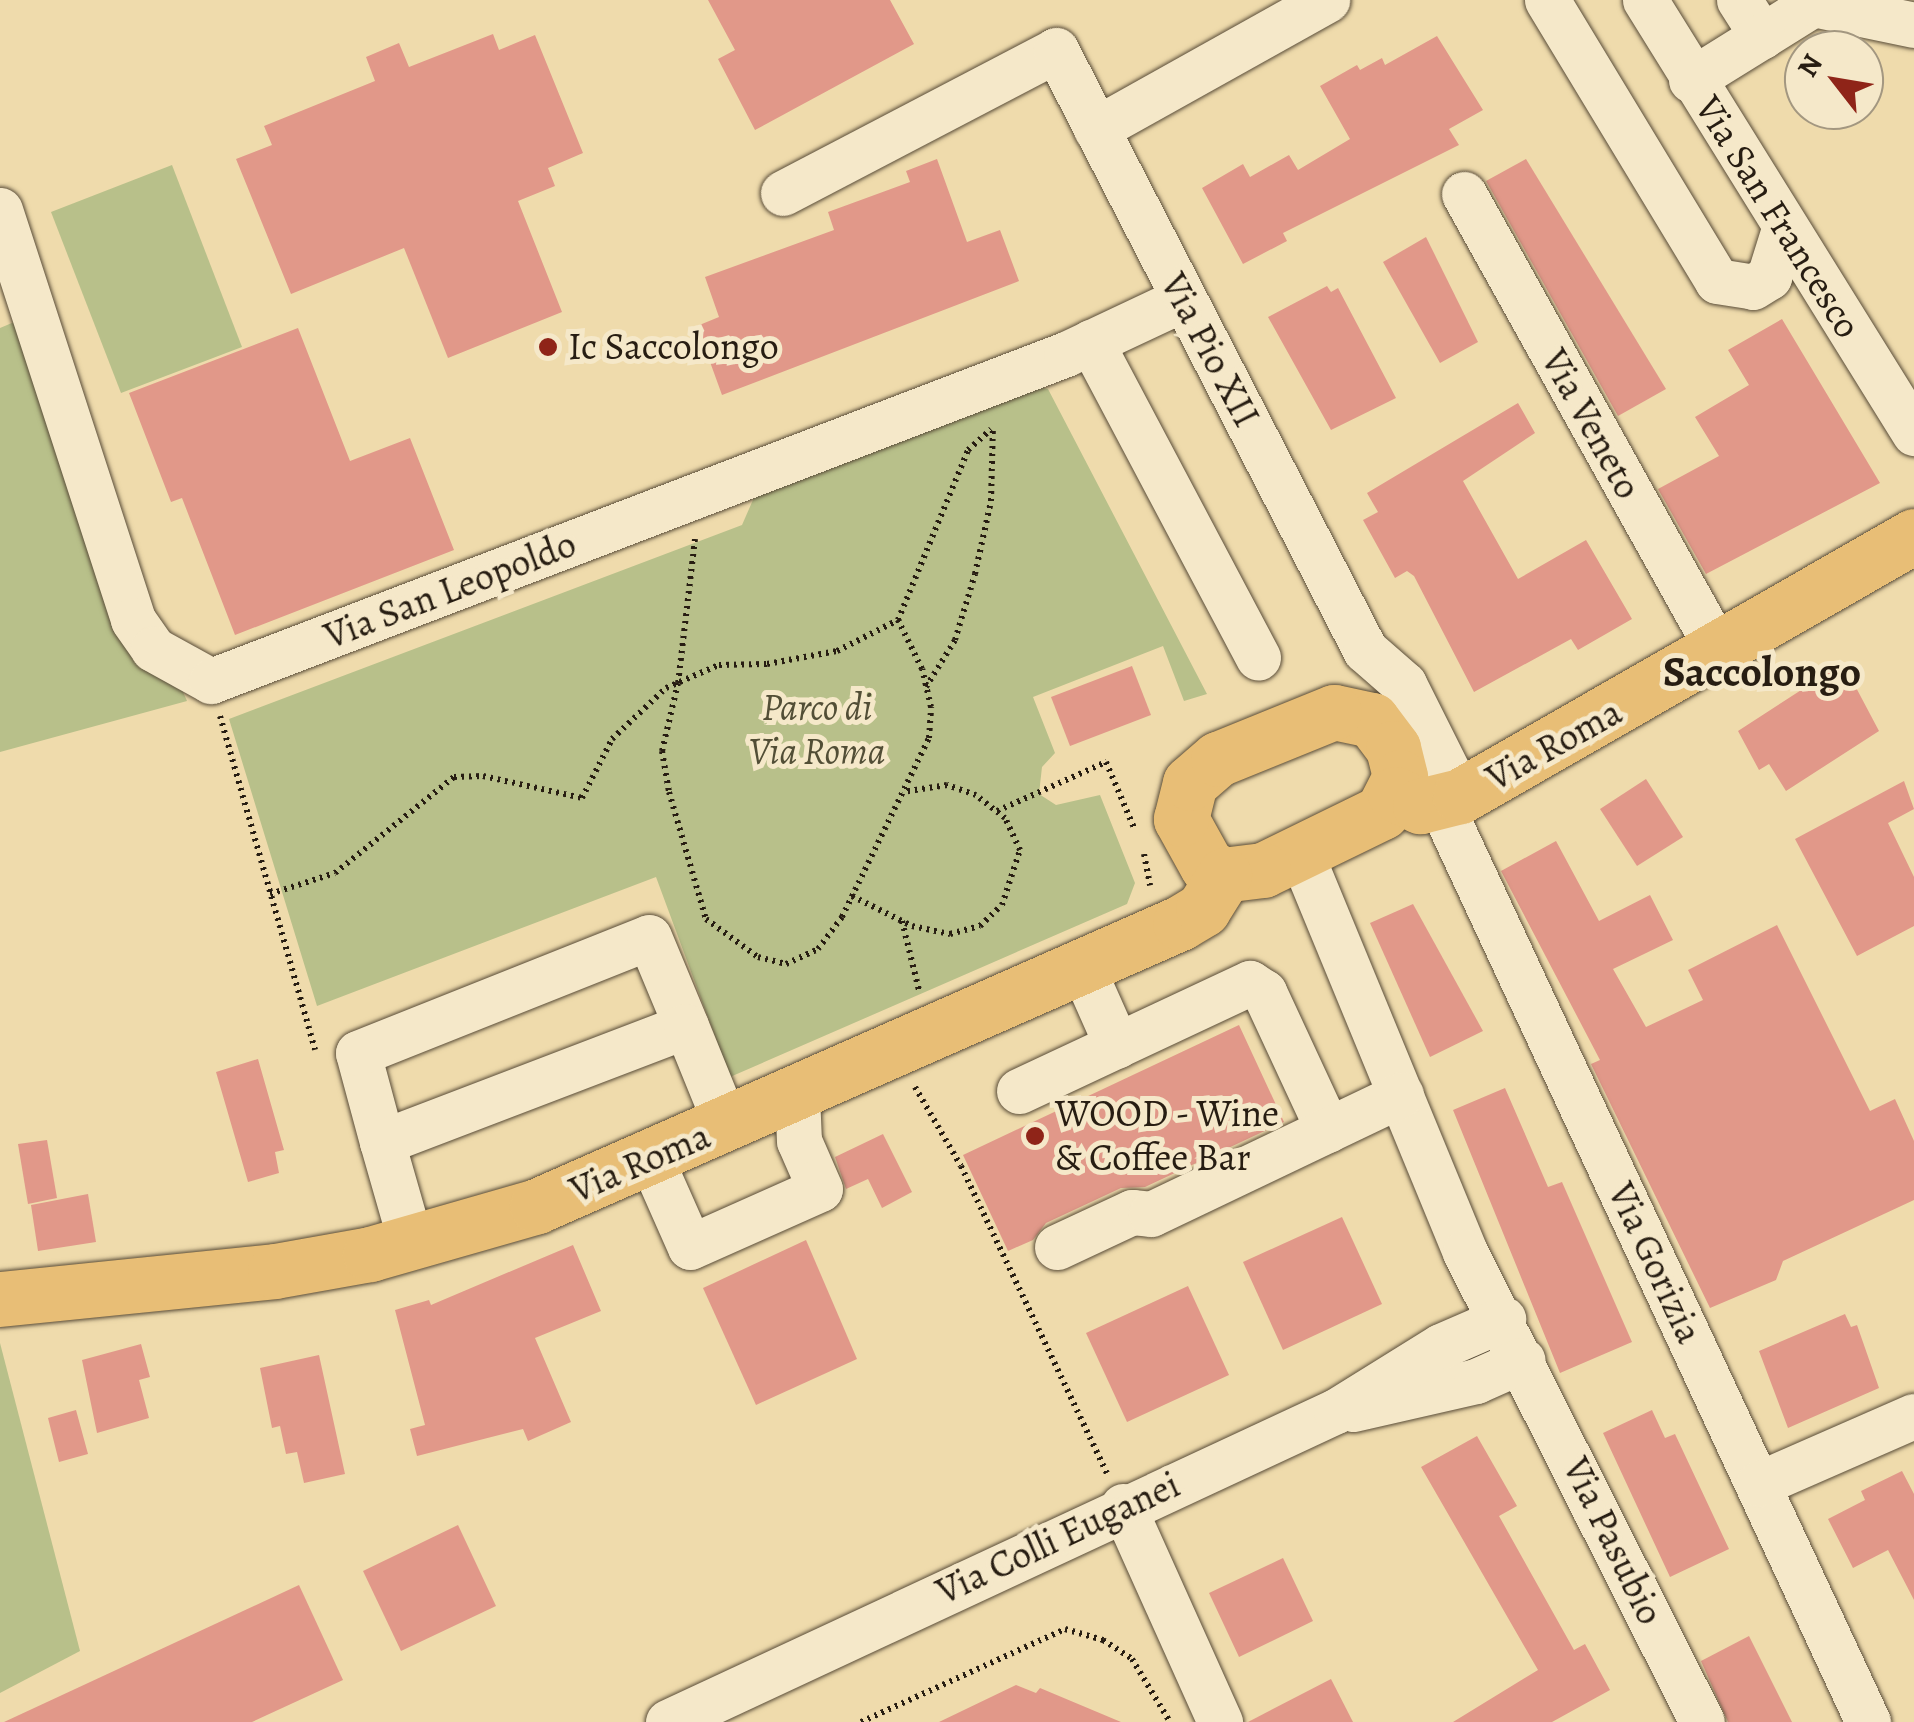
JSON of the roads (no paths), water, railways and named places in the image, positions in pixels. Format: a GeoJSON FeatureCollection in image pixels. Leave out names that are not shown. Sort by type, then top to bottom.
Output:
{"type":"FeatureCollection","features":[{"type":"Feature","properties":{"kind":"main road","name":"Via Roma"},"geometry":{"type":"LineString","coordinates":[[0,1300],[178,1285],[410,1244],[537,1206],[727,1127],[1082,967],[1202,909],[1224,875],[1306,866],[1361,826],[1432,798],[1719,652],[1914,536]]}},
{"type":"Feature","properties":{"kind":"main road"},"geometry":{"type":"LineString","coordinates":[[1224,875],[1207,866],[1186,837],[1181,819],[1190,784],[1218,759],[1300,723],[1357,712],[1372,720],[1393,748],[1400,777],[1432,798]]}},
{"type":"Feature","properties":{"kind":"street"},"geometry":{"type":"LineString","coordinates":[[1096,129],[1327,0]]}},
{"type":"Feature","properties":{"kind":"street"},"geometry":{"type":"LineString","coordinates":[[1547,0],[1716,281],[1752,288],[1769,278],[1783,232]]}},
{"type":"Feature","properties":{"kind":"street","name":"Via San Francesco"},"geometry":{"type":"LineString","coordinates":[[1645,0],[1783,232],[1914,433]]}},
{"type":"Feature","properties":{"kind":"street"},"geometry":{"type":"LineString","coordinates":[[1691,80],[1750,18],[1813,4],[1914,26]]}},
{"type":"Feature","properties":{"kind":"street","name":"Via Pio XII"},"geometry":{"type":"LineString","coordinates":[[783,193],[1056,50],[1364,650],[1404,684],[1432,798]]}},
{"type":"Feature","properties":{"kind":"street","name":"Via Veneto"},"geometry":{"type":"LineString","coordinates":[[1464,194],[1719,652]]}},
{"type":"Feature","properties":{"kind":"street","name":"Via San Leopoldo"},"geometry":{"type":"LineString","coordinates":[[0,210],[133,620],[153,649],[210,681],[702,493],[986,407],[1079,348],[1182,299]]}},
{"type":"Feature","properties":{"kind":"street"},"geometry":{"type":"LineString","coordinates":[[1079,348],[1258,657]]}},
{"type":"Feature","properties":{"kind":"street"},"geometry":{"type":"LineString","coordinates":[[1357,712],[1364,650]]}},
{"type":"Feature","properties":{"kind":"street","name":"Via Gorizia"},"geometry":{"type":"LineString","coordinates":[[1432,798],[1868,1722]]}},
{"type":"Feature","properties":{"kind":"street"},"geometry":{"type":"LineString","coordinates":[[1306,866],[1465,1252],[1523,1360],[1476,1381],[1336,1411]]}},
{"type":"Feature","properties":{"kind":"street"},"geometry":{"type":"LineString","coordinates":[[410,1244],[358,1053],[649,937],[727,1127]]}},
{"type":"Feature","properties":{"kind":"street"},"geometry":{"type":"LineString","coordinates":[[1082,967],[1118,1046]]}},
{"type":"Feature","properties":{"kind":"street"},"geometry":{"type":"LineString","coordinates":[[1019,1090],[1250,983],[1264,992],[1328,1130]]}},
{"type":"Feature","properties":{"kind":"street"},"geometry":{"type":"LineString","coordinates":[[382,1142],[686,1026]]}},
{"type":"Feature","properties":{"kind":"street"},"geometry":{"type":"LineString","coordinates":[[651,1159],[690,1247],[820,1189],[799,1141],[797,1095]]}},
{"type":"Feature","properties":{"kind":"street"},"geometry":{"type":"LineString","coordinates":[[1057,1247],[1132,1212],[1151,1214],[1401,1095]]}},
{"type":"Feature","properties":{"kind":"street"},"geometry":{"type":"LineString","coordinates":[[1442,1346],[1463,1314],[1465,1252]]}},
{"type":"Feature","properties":{"kind":"street","name":"Via Colli Euganei"},"geometry":{"type":"LineString","coordinates":[[668,1722],[1124,1506],[1336,1411],[1442,1346],[1504,1319]]}},
{"type":"Feature","properties":{"kind":"street","name":"Via Pasubio"},"geometry":{"type":"LineString","coordinates":[[1523,1360],[1702,1722]]}},
{"type":"Feature","properties":{"kind":"street"},"geometry":{"type":"LineString","coordinates":[[1758,1484],[1914,1416]]}},
{"type":"Feature","properties":{"kind":"street"},"geometry":{"type":"LineString","coordinates":[[1124,1506],[1220,1722]]}},
{"type":"Feature","properties":{"kind":"place","name":"Ic Saccolongo"},"geometry":{"type":"Point","coordinates":[548,347]}},
{"type":"Feature","properties":{"kind":"place","name":"WOOD - Wine & Coffee Bar"},"geometry":{"type":"Point","coordinates":[1035,1136]}},
{"type":"Feature","properties":{"kind":"district","name":"Saccolongo"},"geometry":{"type":"Point","coordinates":[1762,672]}},
{"type":"Feature","properties":{"kind":"park label","name":"Parco di Via Roma"},"geometry":{"type":"Point","coordinates":[817,730]}}]}
